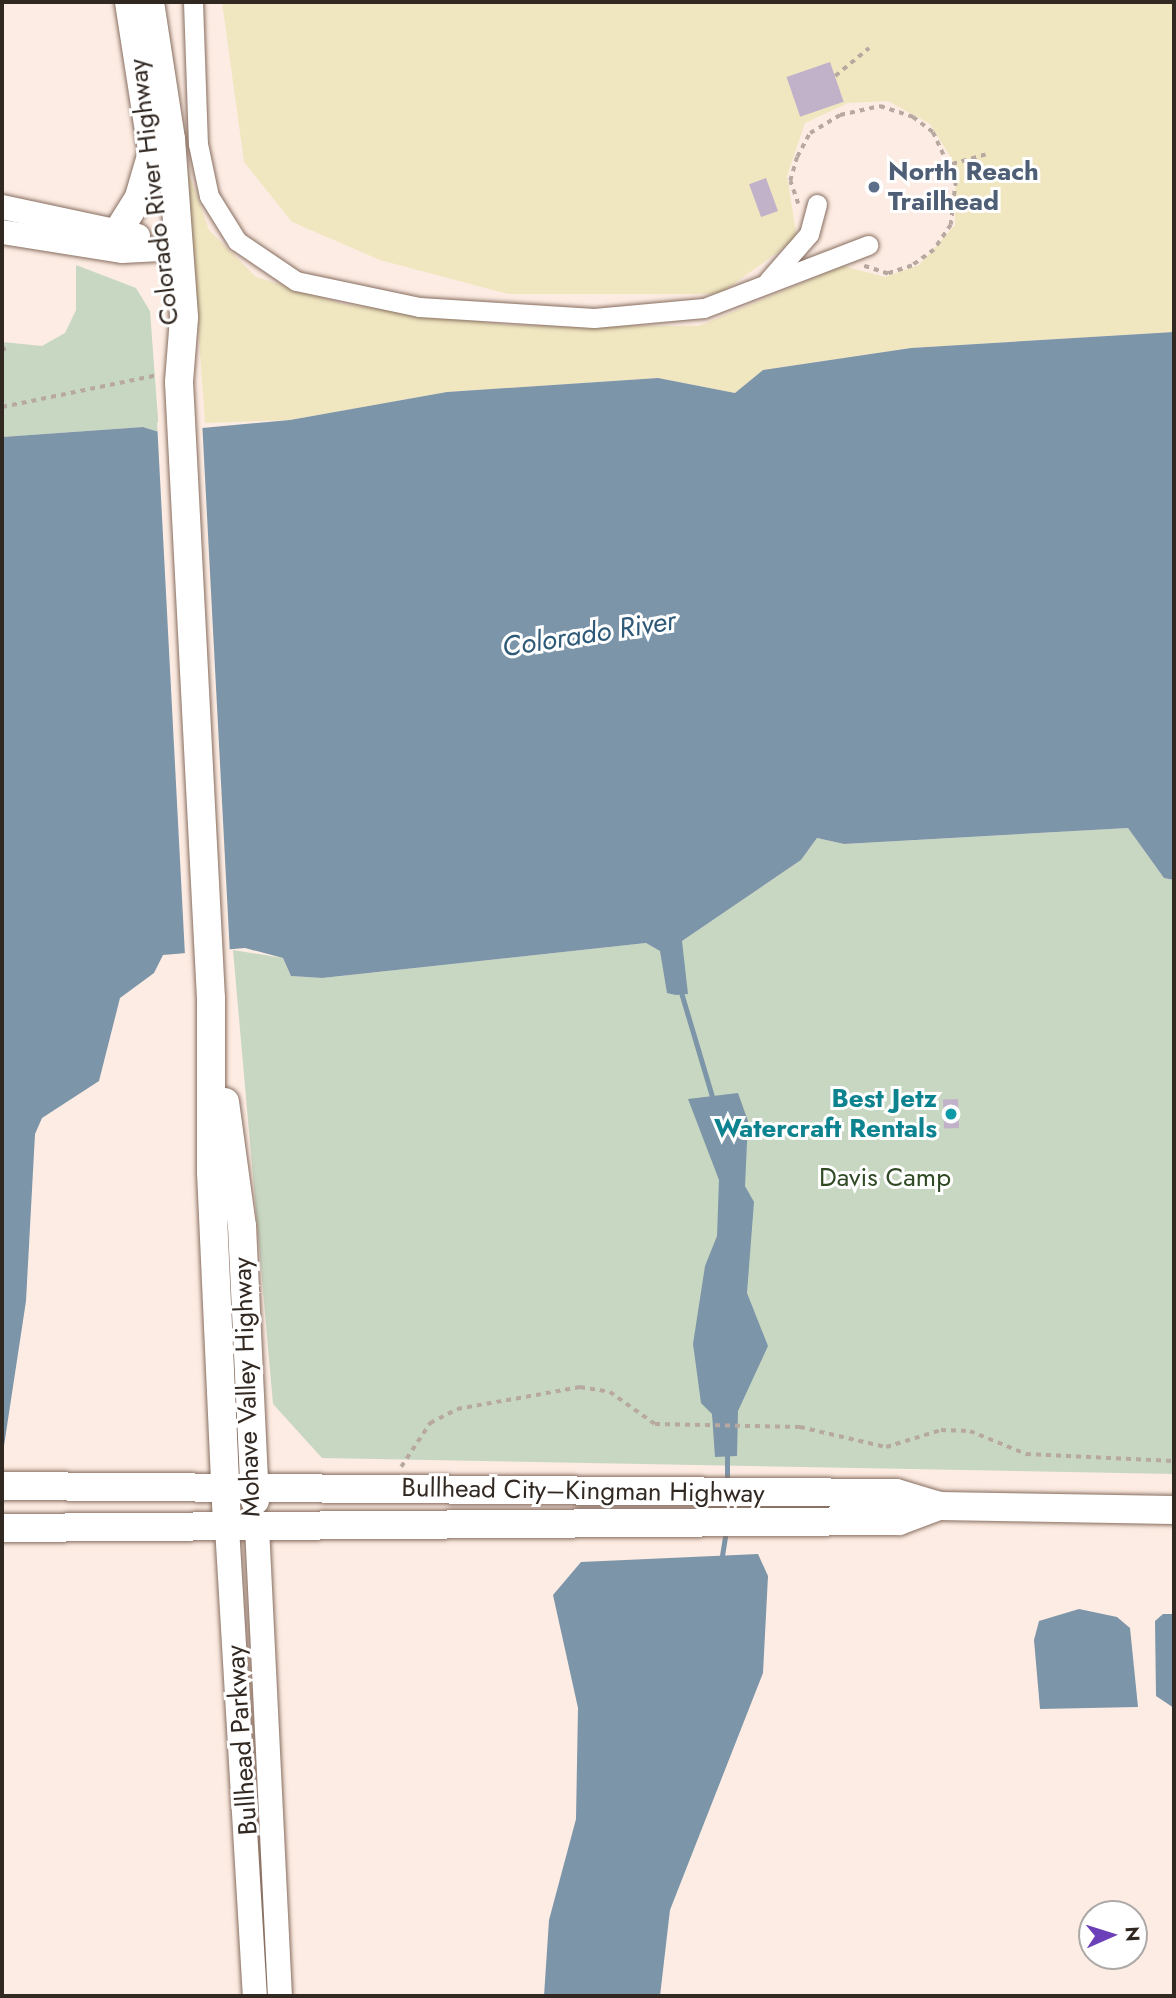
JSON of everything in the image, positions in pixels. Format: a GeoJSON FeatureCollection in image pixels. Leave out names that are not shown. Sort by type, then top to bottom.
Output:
{"type":"FeatureCollection","features":[{"type":"Feature","properties":{"kind":"highway","name":"Colorado River Highway"},"geometry":{"type":"LineString","coordinates":[[129,2],[171,248]]}},
{"type":"Feature","properties":{"kind":"highway","name":"Colorado River Highway"},"geometry":{"type":"LineString","coordinates":[[150,2],[171,248],[168,378],[195,688]]}},
{"type":"Feature","properties":{"kind":"highway"},"geometry":{"type":"LineString","coordinates":[[120,228],[139,197],[153,149]]}},
{"type":"Feature","properties":{"kind":"highway","name":"Mohave Valley Highway"},"geometry":{"type":"LineString","coordinates":[[9,1486],[225,1485],[211,1172],[211,999],[195,688]]}},
{"type":"Feature","properties":{"kind":"highway","name":"Mohave Valley Highway"},"geometry":{"type":"LineString","coordinates":[[10,1528],[257,1527],[242,1226],[211,999]]}},
{"type":"Feature","properties":{"kind":"highway","name":"Bullhead City–Kingman Highway"},"geometry":{"type":"LineString","coordinates":[[225,1485],[658,1495],[769,1509]]}},
{"type":"Feature","properties":{"kind":"highway","name":"Bullhead Parkway"},"geometry":{"type":"LineString","coordinates":[[225,1485],[227,1527]]}},
{"type":"Feature","properties":{"kind":"highway","name":"Bullhead City–Kingman Highway"},"geometry":{"type":"LineString","coordinates":[[257,1527],[658,1524],[896,1493],[939,1507],[1174,1510]]}},
{"type":"Feature","properties":{"kind":"main road"},"geometry":{"type":"LineString","coordinates":[[2,207],[120,228],[171,248]]}},
{"type":"Feature","properties":{"kind":"main road"},"geometry":{"type":"LineString","coordinates":[[2,232],[122,251],[171,248]]}},
{"type":"Feature","properties":{"kind":"main road","name":"Bullhead Parkway"},"geometry":{"type":"LineString","coordinates":[[227,1527],[255,1996]]}},
{"type":"Feature","properties":{"kind":"main road","name":"Bullhead Parkway"},"geometry":{"type":"LineString","coordinates":[[257,1527],[280,1996]]}},
{"type":"Feature","properties":{"kind":"street"},"geometry":{"type":"LineString","coordinates":[[193,2],[203,180],[226,228],[279,273],[419,307],[582,317],[704,308],[868,245]]}},
{"type":"Feature","properties":{"kind":"street"},"geometry":{"type":"LineString","coordinates":[[767,282],[813,226],[817,204]]}},
{"type":"Feature","properties":{"kind":"path"},"geometry":{"type":"LineString","coordinates":[[835,76],[869,48]]}},
{"type":"Feature","properties":{"kind":"path"},"geometry":{"type":"LineString","coordinates":[[813,226],[790,181],[793,167],[810,133],[851,110],[880,106],[913,117],[933,132],[952,164],[955,213],[925,259],[888,274],[844,255]]}},
{"type":"Feature","properties":{"kind":"path"},"geometry":{"type":"LineString","coordinates":[[952,164],[986,154]]}},
{"type":"Feature","properties":{"kind":"path"},"geometry":{"type":"LineString","coordinates":[[2,407],[168,378]]}},
{"type":"Feature","properties":{"kind":"path"},"geometry":{"type":"LineString","coordinates":[[401,1467],[430,1423],[457,1409],[536,1392],[580,1387],[610,1392],[655,1424],[764,1424],[886,1447],[941,1430],[970,1431],[1026,1454],[1174,1461]]}},
{"type":"Feature","properties":{"kind":"green space"},"geometry":{"type":"Polygon","coordinates":[[[76,265],[136,288],[150,311],[159,432],[143,427],[2,437],[2,342],[42,346],[65,333],[76,310],[76,265]]]}},
{"type":"Feature","properties":{"kind":"green space","name":"Davis Camp"},"geometry":{"type":"Polygon","coordinates":[[[1128,828],[1164,878],[1174,880],[1174,1474],[322,1458],[273,1404],[233,950],[283,958],[291,976],[322,978],[646,943],[682,962],[682,941],[801,860],[817,838],[844,844],[1128,828]]]}},
{"type":"Feature","properties":{"kind":"sand"},"geometry":{"type":"Polygon","coordinates":[[[222,2],[1174,2],[1174,332],[911,348],[763,370],[735,393],[658,378],[448,392],[290,420],[205,423],[187,168],[209,230],[256,277],[343,304],[506,325],[699,326],[843,266],[885,277],[919,265],[955,225],[956,166],[930,124],[888,101],[848,103],[805,123],[787,176],[797,238],[720,294],[508,294],[380,260],[292,222],[244,162],[222,2]]]}},
{"type":"Feature","properties":{"kind":"water","name":"Colorado River"},"geometry":{"type":"Polygon","coordinates":[[[1174,332],[1174,880],[1164,878],[1128,828],[844,844],[817,838],[801,860],[682,941],[688,994],[676,995],[667,993],[660,951],[646,943],[322,978],[291,976],[283,958],[245,948],[163,955],[154,973],[120,998],[99,1081],[42,1118],[35,1134],[26,1301],[2,1459],[2,437],[143,427],[159,432],[290,420],[447,392],[658,378],[735,393],[763,370],[911,348],[1174,332]]]}},
{"type":"Feature","properties":{"kind":"water"},"geometry":{"type":"Polygon","coordinates":[[[738,1093],[748,1121],[745,1186],[754,1202],[747,1293],[768,1346],[738,1411],[737,1456],[715,1457],[712,1414],[701,1403],[693,1344],[705,1266],[717,1236],[719,1180],[688,1099],[738,1093]]]}},
{"type":"Feature","properties":{"kind":"water"},"geometry":{"type":"Polygon","coordinates":[[[758,1554],[768,1576],[763,1673],[670,1910],[660,1996],[544,1996],[549,1920],[576,1819],[578,1708],[553,1595],[581,1562],[758,1554]]]}},
{"type":"Feature","properties":{"kind":"water"},"geometry":{"type":"Polygon","coordinates":[[[1079,1609],[1117,1617],[1130,1628],[1138,1707],[1040,1709],[1034,1640],[1039,1621],[1079,1609]]]}},
{"type":"Feature","properties":{"kind":"water"},"geometry":{"type":"Polygon","coordinates":[[[1163,1614],[1174,1614],[1174,1708],[1156,1696],[1155,1621],[1163,1614]]]}},
{"type":"Feature","properties":{"kind":"pier"},"geometry":{"type":"Polygon","coordinates":[[[202,420],[230,953],[185,956],[157,422],[202,420]]]}},
{"type":"Feature","properties":{"kind":"building"},"geometry":{"type":"Polygon","coordinates":[[[830,62],[844,102],[800,117],[787,77],[830,62]]]}},
{"type":"Feature","properties":{"kind":"building"},"geometry":{"type":"Polygon","coordinates":[[[766,178],[778,211],[761,217],[749,184],[766,178]]]}},
{"type":"Feature","properties":{"kind":"building","name":"Best Jetz Watercraft Rentals"},"geometry":{"type":"Polygon","coordinates":[[[958,1099],[959,1128],[944,1129],[943,1100],[958,1099]]]}},
{"type":"Feature","properties":{"kind":"waterway"},"geometry":{"type":"LineString","coordinates":[[680,989],[713,1100]]}},
{"type":"Feature","properties":{"kind":"waterway"},"geometry":{"type":"LineString","coordinates":[[727,1450],[727,1482]]}},
{"type":"Feature","properties":{"kind":"waterway"},"geometry":{"type":"LineString","coordinates":[[721,1562],[726,1530]]}},
{"type":"Feature","properties":{"kind":"place","name":"North Reach Trailhead"},"geometry":{"type":"Point","coordinates":[874,187]}},
{"type":"Feature","properties":{"kind":"place","name":"Best Jetz Watercraft Rentals"},"geometry":{"type":"Point","coordinates":[951,1114]}}]}
